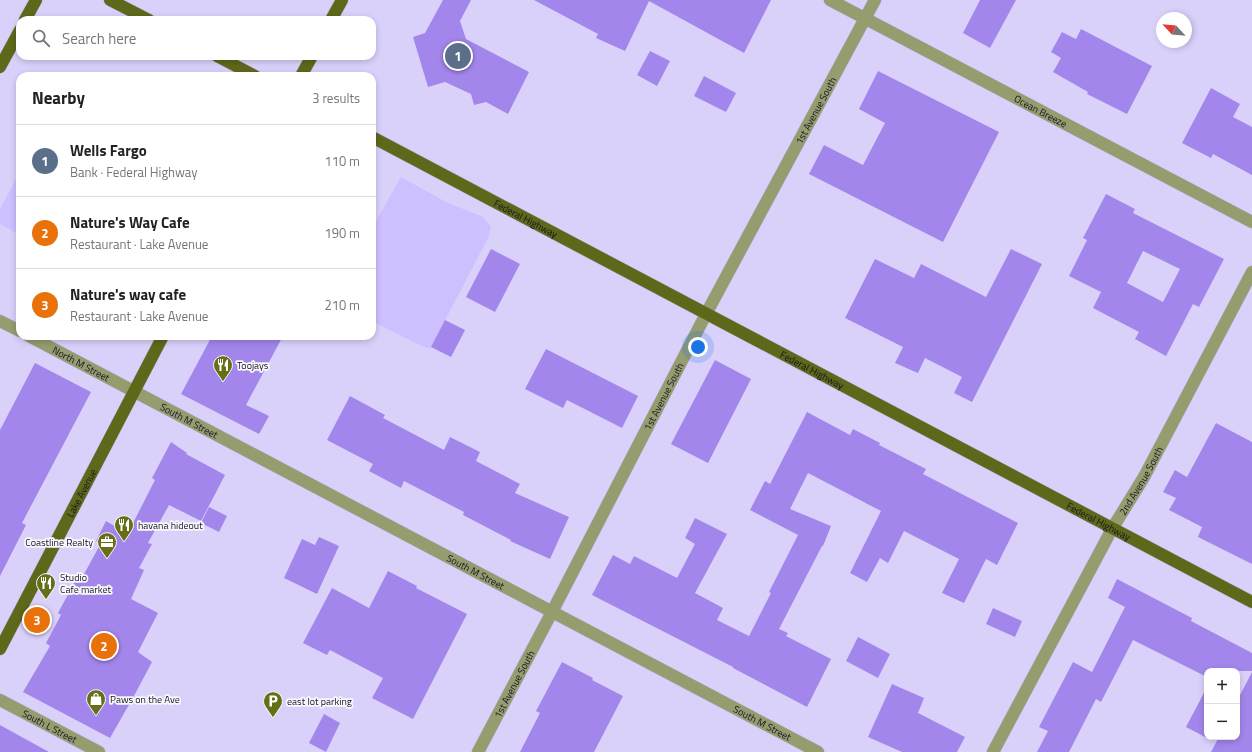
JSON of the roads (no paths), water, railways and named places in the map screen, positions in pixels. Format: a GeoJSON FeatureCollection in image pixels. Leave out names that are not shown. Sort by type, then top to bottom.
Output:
{"type":"FeatureCollection","features":[{"type":"Feature","properties":{"kind":"main road"},"geometry":{"type":"LineString","coordinates":[[28,16],[36,0]]}},
{"type":"Feature","properties":{"kind":"main road"},"geometry":{"type":"LineString","coordinates":[[110,0],[141,16]]}},
{"type":"Feature","properties":{"kind":"main road"},"geometry":{"type":"LineString","coordinates":[[333,16],[342,0]]}},
{"type":"Feature","properties":{"kind":"main road"},"geometry":{"type":"LineString","coordinates":[[0,67],[16,37]]}},
{"type":"Feature","properties":{"kind":"main road"},"geometry":{"type":"LineString","coordinates":[[225,60],[248,72]]}},
{"type":"Feature","properties":{"kind":"main road"},"geometry":{"type":"LineString","coordinates":[[303,72],[310,60]]}},
{"type":"Feature","properties":{"kind":"main road","name":"Federal Highway"},"geometry":{"type":"LineString","coordinates":[[376,139],[1252,602]]}},
{"type":"Feature","properties":{"kind":"main road","name":"Lake Avenue"},"geometry":{"type":"LineString","coordinates":[[0,649],[161,340]]}},
{"type":"Feature","properties":{"kind":"street","name":"Ocean Breeze"},"geometry":{"type":"LineString","coordinates":[[830,0],[1252,222]]}},
{"type":"Feature","properties":{"kind":"street","name":"1st Avenue South"},"geometry":{"type":"LineString","coordinates":[[478,752],[706,314],[875,0]]}},
{"type":"Feature","properties":{"kind":"street","name":"2nd Avenue South"},"geometry":{"type":"LineString","coordinates":[[993,752],[1112,529],[1144,477],[1252,272]]}},
{"type":"Feature","properties":{"kind":"street"},"geometry":{"type":"LineString","coordinates":[[0,321],[16,329]]}},
{"type":"Feature","properties":{"kind":"street","name":"North M Street"},"geometry":{"type":"LineString","coordinates":[[37,340],[133,391]]}},
{"type":"Feature","properties":{"kind":"street","name":"South M Street"},"geometry":{"type":"LineString","coordinates":[[133,391],[818,752]]}},
{"type":"Feature","properties":{"kind":"street","name":"South L Street"},"geometry":{"type":"LineString","coordinates":[[0,700],[99,752]]}},
{"type":"Feature","properties":{"kind":"place","name":"Wells Fargo"},"geometry":{"type":"Point","coordinates":[458,56]}},
{"type":"Feature","properties":{"kind":"place","name":"Toojays"},"geometry":{"type":"Point","coordinates":[223,382]}},
{"type":"Feature","properties":{"kind":"place","name":"havana hideout"},"geometry":{"type":"Point","coordinates":[124,542]}},
{"type":"Feature","properties":{"kind":"place","name":"Coastline Realty"},"geometry":{"type":"Point","coordinates":[107,559]}},
{"type":"Feature","properties":{"kind":"place","name":"Studio Cafe market"},"geometry":{"type":"Point","coordinates":[46,600]}},
{"type":"Feature","properties":{"kind":"place","name":"Nature's way cafe"},"geometry":{"type":"Point","coordinates":[37,620]}},
{"type":"Feature","properties":{"kind":"place","name":"Nature's Way Cafe"},"geometry":{"type":"Point","coordinates":[104,646]}},
{"type":"Feature","properties":{"kind":"place","name":"Paws on the Ave"},"geometry":{"type":"Point","coordinates":[96,716]}},
{"type":"Feature","properties":{"kind":"place","name":"east lot parking"},"geometry":{"type":"Point","coordinates":[273,718]}}]}
